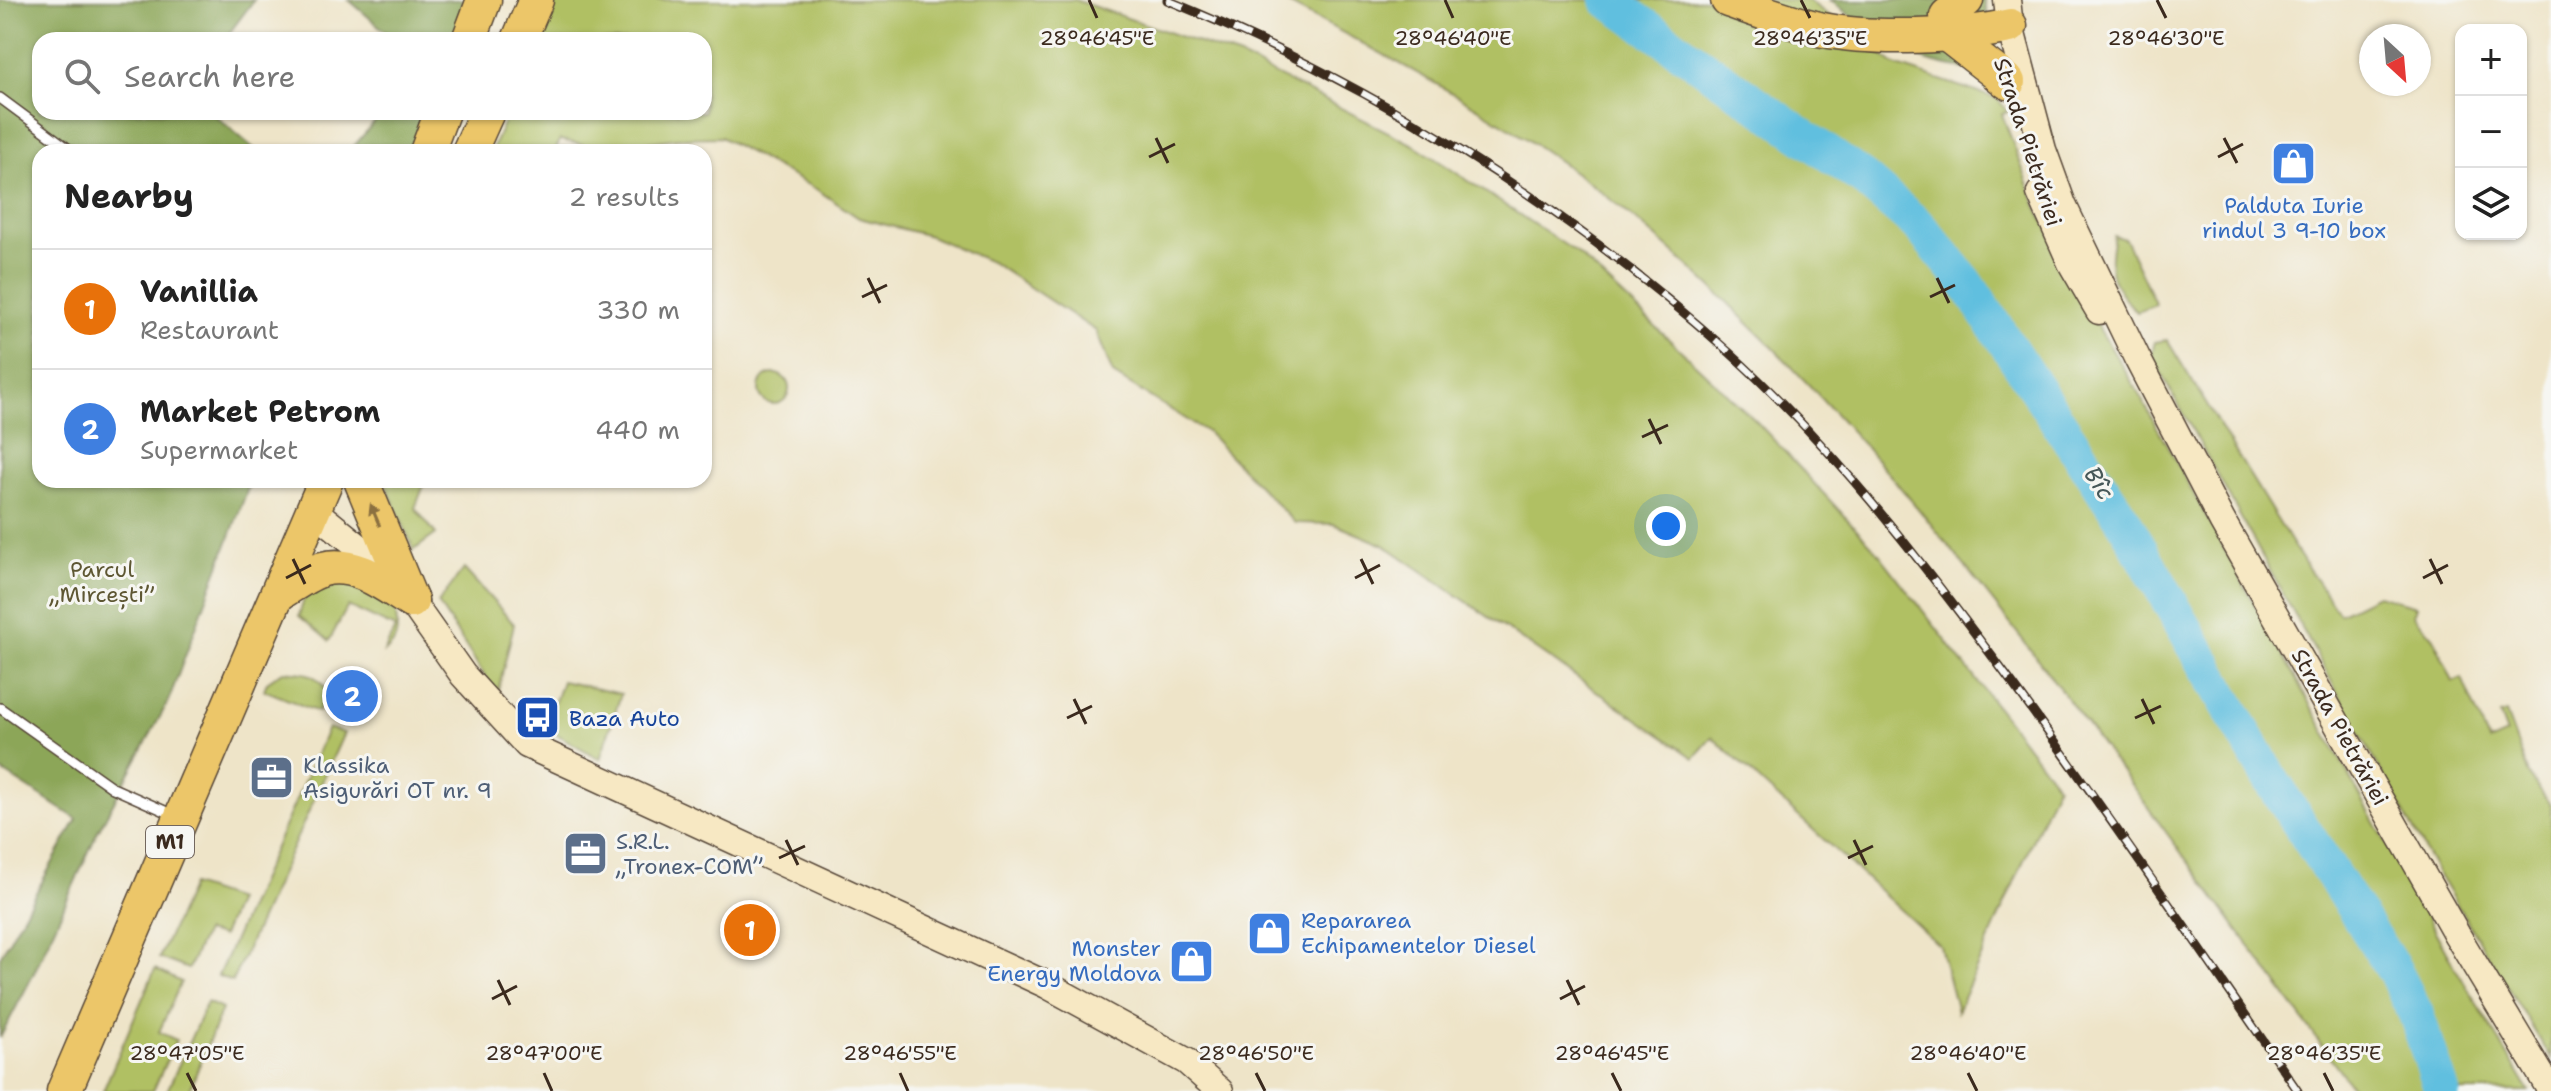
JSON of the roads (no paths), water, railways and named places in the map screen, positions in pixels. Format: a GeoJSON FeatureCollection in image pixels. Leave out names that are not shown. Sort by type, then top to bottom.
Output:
{"type":"FeatureCollection","features":[{"type":"Feature","properties":{"kind":"highway"},"geometry":{"type":"LineString","coordinates":[[472,32],[484,0]]}},
{"type":"Feature","properties":{"kind":"highway"},"geometry":{"type":"LineString","coordinates":[[522,32],[536,0]]}},
{"type":"Feature","properties":{"kind":"highway"},"geometry":{"type":"LineString","coordinates":[[1728,0],[1779,19],[1836,31],[1984,14],[2008,82]]}},
{"type":"Feature","properties":{"kind":"highway"},"geometry":{"type":"LineString","coordinates":[[430,144],[439,120]]}},
{"type":"Feature","properties":{"kind":"highway"},"geometry":{"type":"LineString","coordinates":[[473,144],[483,120]]}},
{"type":"Feature","properties":{"kind":"highway"},"geometry":{"type":"LineString","coordinates":[[364,488],[411,601]]}},
{"type":"Feature","properties":{"kind":"highway","name":"M1"},"geometry":{"type":"LineString","coordinates":[[64,1091],[278,594],[319,490]]}},
{"type":"Feature","properties":{"kind":"highway"},"geometry":{"type":"LineString","coordinates":[[278,594],[323,569],[344,567],[371,576],[411,601]]}},
{"type":"Feature","properties":{"kind":"street","name":"Strada Pietrăriei"},"geometry":{"type":"LineString","coordinates":[[1984,14],[2043,150],[2063,205],[2137,358],[2222,521],[2457,935],[2551,1091]]}},
{"type":"Feature","properties":{"kind":"street","name":"Strada Pietrăriei"},"geometry":{"type":"LineString","coordinates":[[2008,82],[2044,207],[2097,309],[2137,358]]}},
{"type":"Feature","properties":{"kind":"street"},"geometry":{"type":"LineString","coordinates":[[319,490],[360,547],[411,601],[463,675],[527,745],[1047,985],[1186,1061],[1220,1091]]}},
{"type":"Feature","properties":{"kind":"lane"},"geometry":{"type":"LineString","coordinates":[[0,98],[62,144]]}},
{"type":"Feature","properties":{"kind":"lane"},"geometry":{"type":"LineString","coordinates":[[0,708],[113,788],[180,818]]}},
{"type":"Feature","properties":{"kind":"waterway","name":"Bîc"},"geometry":{"type":"LineString","coordinates":[[1608,0],[1863,178],[1920,227],[1965,281],[2125,523],[2268,775],[2394,970],[2416,1014],[2442,1091]]}},
{"type":"Feature","properties":{"kind":"railway"},"geometry":{"type":"LineString","coordinates":[[1167,0],[1318,69],[1464,152],[1602,247],[1667,299],[1769,390],[1844,469],[1980,639],[2085,784],[2298,1091]]}},
{"type":"Feature","properties":{"kind":"place","name":"Palduta Iurie rindul 3 9-10 box"},"geometry":{"type":"Point","coordinates":[2294,164]}},
{"type":"Feature","properties":{"kind":"place","name":"Market Petrom"},"geometry":{"type":"Point","coordinates":[352,696]}},
{"type":"Feature","properties":{"kind":"place","name":"Baza Auto"},"geometry":{"type":"Point","coordinates":[538,718]}},
{"type":"Feature","properties":{"kind":"place","name":"Klassika Asigurări OT nr. 9"},"geometry":{"type":"Point","coordinates":[272,778]}},
{"type":"Feature","properties":{"kind":"place","name":"S.R.L. „Tronex-COM”"},"geometry":{"type":"Point","coordinates":[585,854]}},
{"type":"Feature","properties":{"kind":"place","name":"Vanillia"},"geometry":{"type":"Point","coordinates":[750,930]}},
{"type":"Feature","properties":{"kind":"place","name":"Repararea Echipamentelor Diesel"},"geometry":{"type":"Point","coordinates":[1270,933]}},
{"type":"Feature","properties":{"kind":"place","name":"Monster Energy Moldova"},"geometry":{"type":"Point","coordinates":[1192,961]}},
{"type":"Feature","properties":{"kind":"park label","name":"Parcul „Mircești”"},"geometry":{"type":"Point","coordinates":[102,582]}}]}
